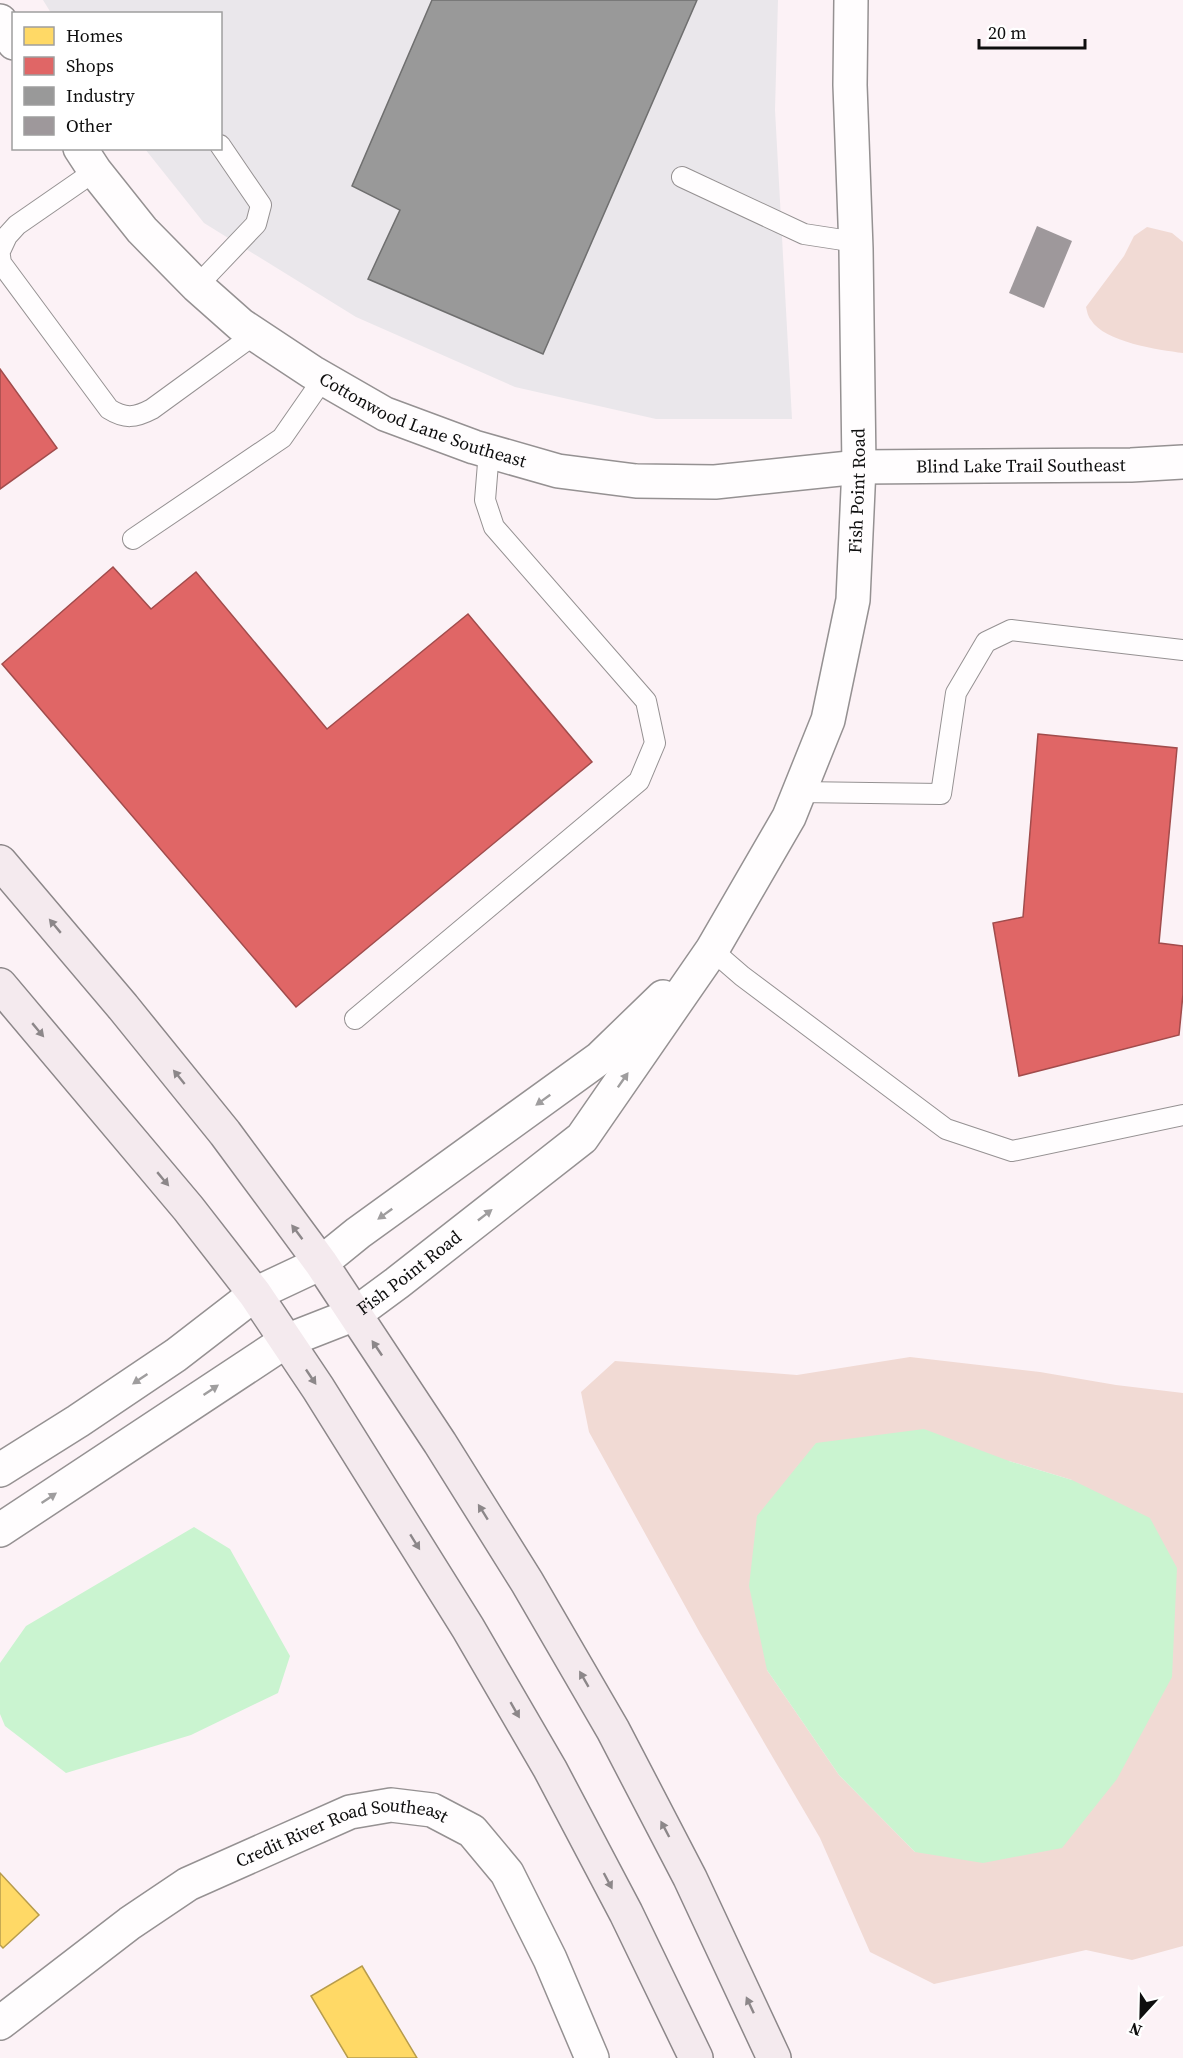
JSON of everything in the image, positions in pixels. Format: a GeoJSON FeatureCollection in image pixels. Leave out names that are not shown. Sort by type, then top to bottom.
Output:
{"type":"FeatureCollection","features":[{"type":"Feature","properties":{"kind":"main road"},"geometry":{"type":"LineString","coordinates":[[0,862],[123,1007],[225,1133],[321,1263],[440,1443],[527,1582],[613,1730],[690,1878],[774,2058]]}},
{"type":"Feature","properties":{"kind":"main road"},"geometry":{"type":"LineString","coordinates":[[0,985],[188,1208],[255,1294],[330,1406],[468,1628],[550,1769],[626,1913],[696,2058]]}},
{"type":"Feature","properties":{"kind":"street","name":"Fish Point Road"},"geometry":{"type":"LineString","coordinates":[[0,1530],[286,1341],[355,1314],[582,1138],[712,950],[789,817],[828,720],[853,600],[859,467],[856,242],[850,85],[851,0]]}},
{"type":"Feature","properties":{"kind":"street"},"geometry":{"type":"LineString","coordinates":[[0,21],[12,40]]}},
{"type":"Feature","properties":{"kind":"street","name":"Cottonwood Lane Southeast"},"geometry":{"type":"LineString","coordinates":[[87,160],[142,230],[197,286],[241,325],[323,379],[384,414],[489,451],[558,471],[636,481],[716,482],[859,467]]}},
{"type":"Feature","properties":{"kind":"street","name":"Blind Lake Trail Southeast"},"geometry":{"type":"LineString","coordinates":[[859,467],[1131,465],[1183,462]]}},
{"type":"Feature","properties":{"kind":"street","name":"Fish Point Road"},"geometry":{"type":"LineString","coordinates":[[0,1470],[176,1355],[255,1294],[321,1263],[368,1226],[600,1058],[712,950]]}},
{"type":"Feature","properties":{"kind":"street","name":"Credit River Road Southeast"},"geometry":{"type":"LineString","coordinates":[[0,2023],[129,1923],[188,1884],[350,1812],[391,1805],[432,1810],[472,1831],[507,1873],[550,1959],[592,2058]]}},
{"type":"Feature","properties":{"kind":"lane"},"geometry":{"type":"LineString","coordinates":[[197,286],[256,224],[261,205],[222,149]]}},
{"type":"Feature","properties":{"kind":"lane"},"geometry":{"type":"LineString","coordinates":[[0,251],[17,225],[87,160]]}},
{"type":"Feature","properties":{"kind":"lane"},"geometry":{"type":"LineString","coordinates":[[682,177],[804,234],[856,242]]}},
{"type":"Feature","properties":{"kind":"lane"},"geometry":{"type":"LineString","coordinates":[[0,256],[1,263],[109,409],[118,414],[130,417],[140,416],[152,409],[255,334]]}},
{"type":"Feature","properties":{"kind":"lane"},"geometry":{"type":"LineString","coordinates":[[133,539],[282,438],[323,379]]}},
{"type":"Feature","properties":{"kind":"lane"},"geometry":{"type":"LineString","coordinates":[[355,1019],[639,781],[655,743],[646,701],[494,527],[485,500],[489,451]]}},
{"type":"Feature","properties":{"kind":"lane"},"geometry":{"type":"LineString","coordinates":[[799,792],[941,794],[956,693],[986,642],[1011,630],[1183,650]]}},
{"type":"Feature","properties":{"kind":"lane"},"geometry":{"type":"LineString","coordinates":[[712,950],[742,976],[946,1129],[1012,1151],[1183,1115]]}},
{"type":"Feature","properties":{"kind":"shaded area"},"geometry":{"type":"Polygon","coordinates":[[[43,0],[778,0],[775,110],[792,419],[656,419],[515,387],[356,317],[204,223],[146,150],[222,150],[222,12],[50,12],[43,0]]]}},
{"type":"Feature","properties":{"kind":"shaded area"},"geometry":{"type":"Polygon","coordinates":[[[1147,227],[1172,233],[1183,242],[1183,353],[1133,344],[1107,334],[1098,328],[1087,312],[1086,307],[1124,256],[1134,236],[1147,227]]]}},
{"type":"Feature","properties":{"kind":"shaded area"},"geometry":{"type":"Polygon","coordinates":[[[910,1357],[1040,1372],[1116,1385],[1183,1393],[1183,1946],[1132,1960],[1086,1950],[934,1984],[870,1952],[820,1838],[700,1633],[589,1432],[581,1392],[615,1361],[797,1375],[910,1357]],[[1009,1461],[767,1670],[839,1775],[915,1852],[1072,1480],[1009,1461]]]}},
{"type":"Feature","properties":{"kind":"shaded area"},"geometry":{"type":"Polygon","coordinates":[[[924,1429],[1009,1461],[1072,1480],[1150,1518],[1177,1568],[1172,1677],[1117,1779],[1062,1848],[983,1863],[915,1852],[839,1775],[767,1670],[749,1586],[757,1516],[816,1443],[924,1429]]]}},
{"type":"Feature","properties":{"kind":"shaded area"},"geometry":{"type":"Polygon","coordinates":[[[194,1527],[230,1549],[290,1656],[278,1693],[191,1735],[66,1773],[5,1726],[0,1714],[0,1663],[26,1626],[194,1527]]]}},
{"type":"Feature","properties":{"kind":"building: Homes"},"geometry":{"type":"Polygon","coordinates":[[[0,1873],[39,1915],[3,1948],[0,1945],[0,1873]]]}},
{"type":"Feature","properties":{"kind":"building: Homes"},"geometry":{"type":"Polygon","coordinates":[[[362,1966],[417,2058],[348,2058],[311,1996],[362,1966]]]}},
{"type":"Feature","properties":{"kind":"building: Shops"},"geometry":{"type":"Polygon","coordinates":[[[0,369],[57,448],[0,489],[0,369]]]}},
{"type":"Feature","properties":{"kind":"building: Shops"},"geometry":{"type":"Polygon","coordinates":[[[113,567],[151,609],[196,572],[327,729],[468,614],[592,762],[296,1007],[2,664],[113,567]]]}},
{"type":"Feature","properties":{"kind":"building: Shops"},"geometry":{"type":"Polygon","coordinates":[[[1038,734],[1177,748],[1159,943],[1183,946],[1183,994],[1179,1035],[1019,1076],[993,923],[1023,917],[1038,734]]]}},
{"type":"Feature","properties":{"kind":"building: Industry"},"geometry":{"type":"Polygon","coordinates":[[[432,0],[697,0],[543,354],[368,279],[400,210],[352,186],[432,0]]]}},
{"type":"Feature","properties":{"kind":"building: Other"},"geometry":{"type":"Polygon","coordinates":[[[1037,226],[1072,241],[1044,308],[1009,293],[1037,226]]]}}]}
